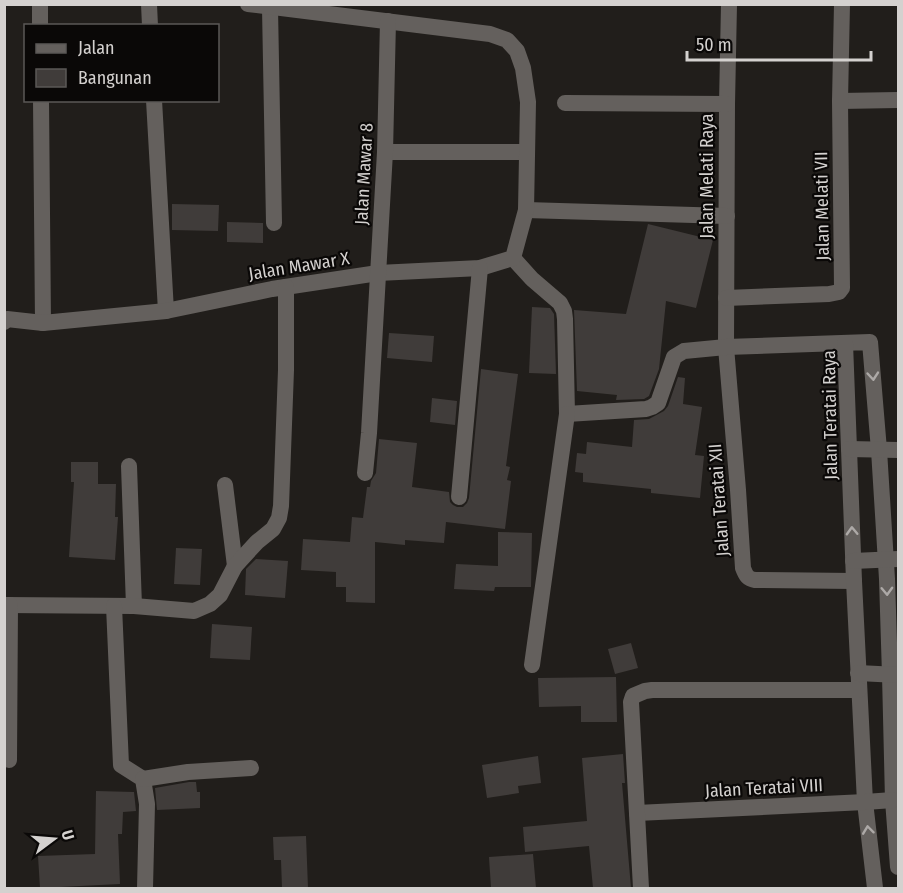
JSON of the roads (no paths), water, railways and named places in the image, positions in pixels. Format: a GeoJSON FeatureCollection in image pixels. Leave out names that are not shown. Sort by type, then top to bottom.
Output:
{"type":"FeatureCollection","features":[{"type":"Feature","properties":{"kind":"street"},"geometry":{"type":"LineString","coordinates":[[40,4],[40,24]]}},
{"type":"Feature","properties":{"kind":"street"},"geometry":{"type":"LineString","coordinates":[[149,4],[150,24]]}},
{"type":"Feature","properties":{"kind":"street"},"geometry":{"type":"LineString","coordinates":[[248,4],[490,34],[507,40],[517,51],[524,68],[528,102],[526,210],[513,258],[532,279],[560,303],[565,319],[567,414],[532,665]]}},
{"type":"Feature","properties":{"kind":"street","name":"Jalan Melati Raya"},"geometry":{"type":"LineString","coordinates":[[726,347],[729,4]]}},
{"type":"Feature","properties":{"kind":"street","name":"Jalan Melati VII"},"geometry":{"type":"LineString","coordinates":[[726,298],[829,294],[839,292],[842,288],[840,101],[842,4]]}},
{"type":"Feature","properties":{"kind":"street"},"geometry":{"type":"LineString","coordinates":[[270,8],[274,223]]}},
{"type":"Feature","properties":{"kind":"street","name":"Jalan Mawar 8"},"geometry":{"type":"LineString","coordinates":[[365,473],[385,152],[388,21]]}},
{"type":"Feature","properties":{"kind":"street"},"geometry":{"type":"LineString","coordinates":[[840,101],[898,100]]}},
{"type":"Feature","properties":{"kind":"street"},"geometry":{"type":"LineString","coordinates":[[41,102],[43,323]]}},
{"type":"Feature","properties":{"kind":"street"},"geometry":{"type":"LineString","coordinates":[[154,102],[166,311]]}},
{"type":"Feature","properties":{"kind":"street"},"geometry":{"type":"LineString","coordinates":[[565,103],[727,104]]}},
{"type":"Feature","properties":{"kind":"street"},"geometry":{"type":"LineString","coordinates":[[385,152],[527,153]]}},
{"type":"Feature","properties":{"kind":"street"},"geometry":{"type":"LineString","coordinates":[[526,210],[727,216]]}},
{"type":"Feature","properties":{"kind":"street","name":"Jalan Mawar X"},"geometry":{"type":"LineString","coordinates":[[6,321],[43,323],[166,311],[286,287],[378,273],[480,268],[513,258]]}},
{"type":"Feature","properties":{"kind":"street"},"geometry":{"type":"LineString","coordinates":[[459,497],[480,268]]}},
{"type":"Feature","properties":{"kind":"street"},"geometry":{"type":"LineString","coordinates":[[9,760],[7,605],[134,606],[194,611],[210,604],[220,595],[235,566],[257,542],[273,529],[279,518],[280,506],[286,370],[286,287]]}},
{"type":"Feature","properties":{"kind":"street"},"geometry":{"type":"LineString","coordinates":[[567,414],[652,407],[658,403],[674,357],[684,351],[726,347],[845,343]]}},
{"type":"Feature","properties":{"kind":"street","name":"Jalan Teratai Raya"},"geometry":{"type":"LineString","coordinates":[[875,888],[865,802],[845,343],[870,343],[879,450],[892,560],[893,800],[898,867]]}},
{"type":"Feature","properties":{"kind":"street","name":"Jalan Teratai XII"},"geometry":{"type":"LineString","coordinates":[[726,347],[743,568],[747,576],[755,580],[854,581]]}},
{"type":"Feature","properties":{"kind":"street"},"geometry":{"type":"LineString","coordinates":[[849,449],[898,450]]}},
{"type":"Feature","properties":{"kind":"street"},"geometry":{"type":"LineString","coordinates":[[129,466],[134,606]]}},
{"type":"Feature","properties":{"kind":"street"},"geometry":{"type":"LineString","coordinates":[[225,485],[235,566]]}},
{"type":"Feature","properties":{"kind":"street"},"geometry":{"type":"LineString","coordinates":[[853,561],[892,560]]}},
{"type":"Feature","properties":{"kind":"street"},"geometry":{"type":"LineString","coordinates":[[114,606],[121,765],[143,779],[188,772],[251,768]]}},
{"type":"Feature","properties":{"kind":"street"},"geometry":{"type":"LineString","coordinates":[[858,673],[894,675]]}},
{"type":"Feature","properties":{"kind":"street"},"geometry":{"type":"LineString","coordinates":[[641,888],[631,702],[633,696],[645,690],[859,690]]}},
{"type":"Feature","properties":{"kind":"street"},"geometry":{"type":"LineString","coordinates":[[143,779],[147,804],[145,888]]}},
{"type":"Feature","properties":{"kind":"street","name":"Jalan Teratai VIII"},"geometry":{"type":"LineString","coordinates":[[637,813],[893,800]]}}]}
